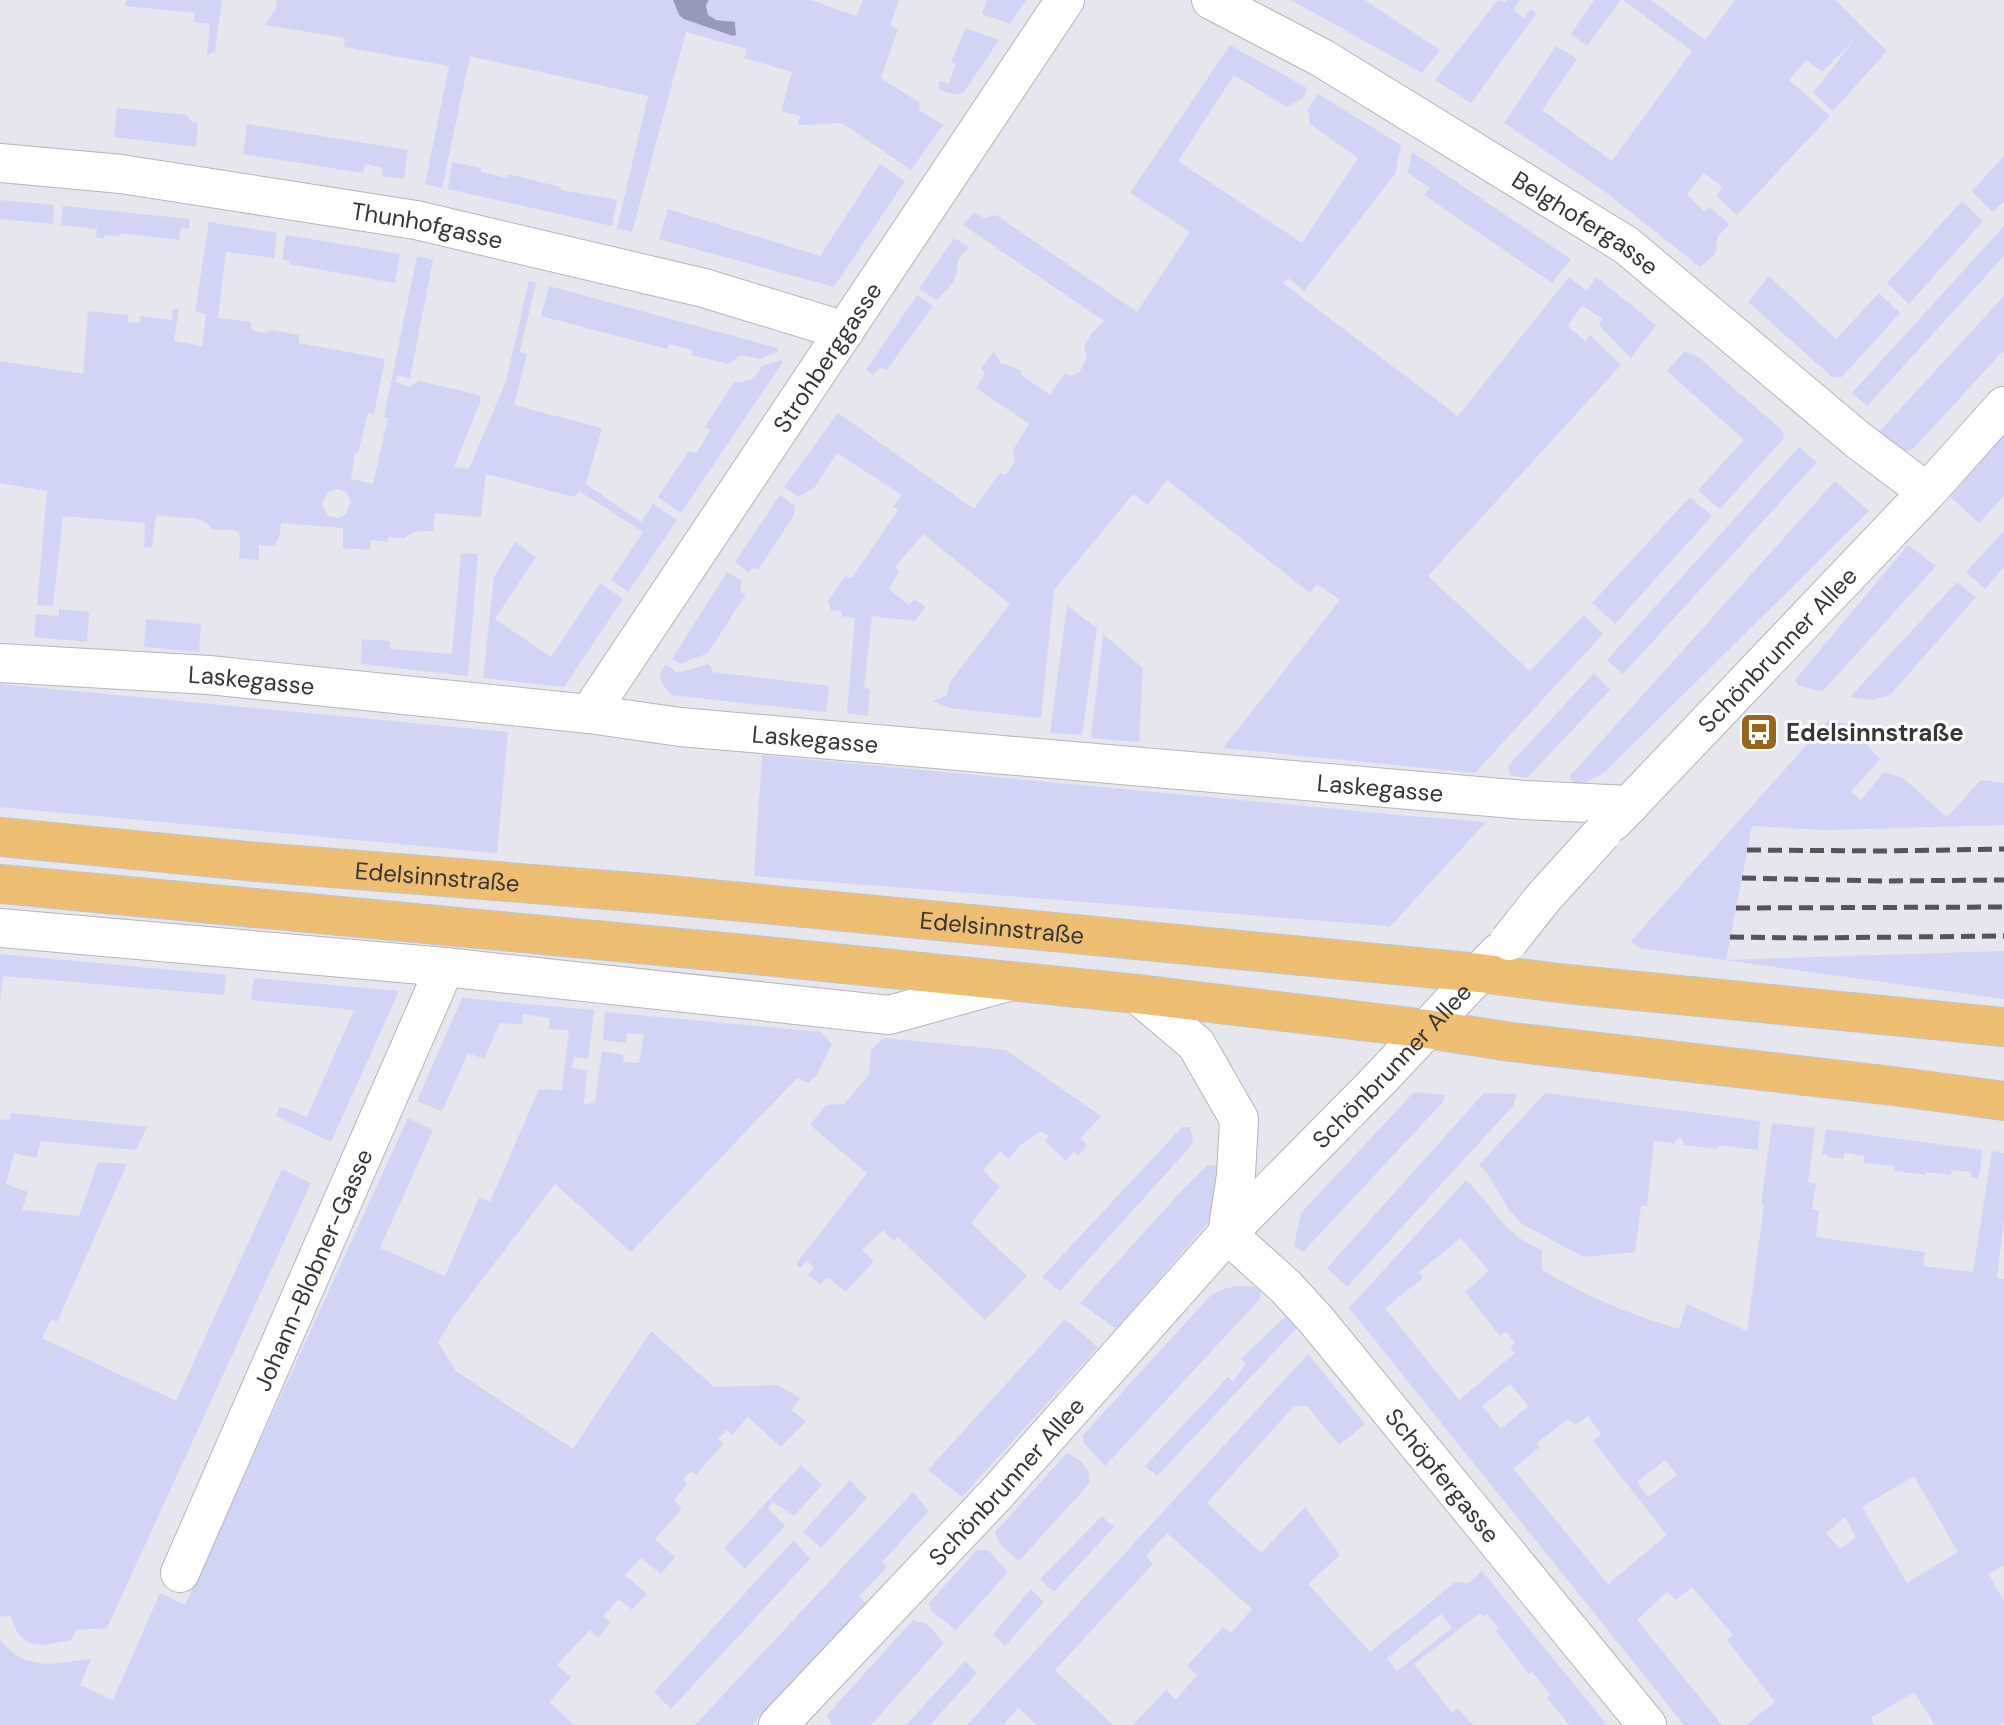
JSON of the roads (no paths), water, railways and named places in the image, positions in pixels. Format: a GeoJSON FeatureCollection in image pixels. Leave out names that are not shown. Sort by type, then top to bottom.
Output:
{"type":"FeatureCollection","features":[{"type":"Feature","properties":{"kind":"main road","name":"Edelsinnstraße"},"geometry":{"type":"LineString","coordinates":[[0,837],[272,863],[658,894],[1479,973],[1567,985],[2004,1027]]}},
{"type":"Feature","properties":{"kind":"main road","name":"Edelsinnstraße"},"geometry":{"type":"LineString","coordinates":[[0,884],[1137,994],[2004,1101]]}},
{"type":"Feature","properties":{"kind":"street","name":"Strohberggasse"},"geometry":{"type":"LineString","coordinates":[[589,714],[1065,0]]}},
{"type":"Feature","properties":{"kind":"street","name":"Belghofergasse"},"geometry":{"type":"LineString","coordinates":[[1211,0],[1322,58],[1626,244],[1858,440],[1927,492]]}},
{"type":"Feature","properties":{"kind":"street","name":"Thunhofgasse"},"geometry":{"type":"LineString","coordinates":[[0,163],[121,174],[416,220],[704,288],[845,331]]}},
{"type":"Feature","properties":{"kind":"street","name":"Schönbrunner Allee"},"geometry":{"type":"LineString","coordinates":[[778,1725],[998,1492],[1227,1234],[1427,1029],[1509,941],[1544,897],[1602,833],[1927,492],[2004,405]]}},
{"type":"Feature","properties":{"kind":"street","name":"Laskegasse"},"geometry":{"type":"LineString","coordinates":[[0,663],[209,675],[589,714],[694,728],[1525,800],[1630,805]]}},
{"type":"Feature","properties":{"kind":"street","name":"Edelsinnstraße"},"geometry":{"type":"LineString","coordinates":[[0,928],[445,967],[888,1015],[1010,981]]}},
{"type":"Feature","properties":{"kind":"street","name":"Johann-Blobner-Gasse"},"geometry":{"type":"LineString","coordinates":[[180,1573],[445,967]]}},
{"type":"Feature","properties":{"kind":"street"},"geometry":{"type":"LineString","coordinates":[[1137,994],[1196,1044],[1239,1119],[1236,1175],[1227,1234]]}},
{"type":"Feature","properties":{"kind":"street","name":"Schöpfergasse"},"geometry":{"type":"LineString","coordinates":[[1227,1234],[1286,1287],[1317,1321],[1647,1725]]}},
{"type":"Feature","properties":{"kind":"railway"},"geometry":{"type":"LineString","coordinates":[[1747,850],[2004,849]]}},
{"type":"Feature","properties":{"kind":"railway"},"geometry":{"type":"LineString","coordinates":[[1742,878],[2004,880]]}},
{"type":"Feature","properties":{"kind":"railway"},"geometry":{"type":"LineString","coordinates":[[1736,908],[2004,907]]}},
{"type":"Feature","properties":{"kind":"railway"},"geometry":{"type":"LineString","coordinates":[[1730,937],[2004,936]]}},
{"type":"Feature","properties":{"kind":"place","name":"Edelsinnstraße"},"geometry":{"type":"Point","coordinates":[1759,732]}}]}
